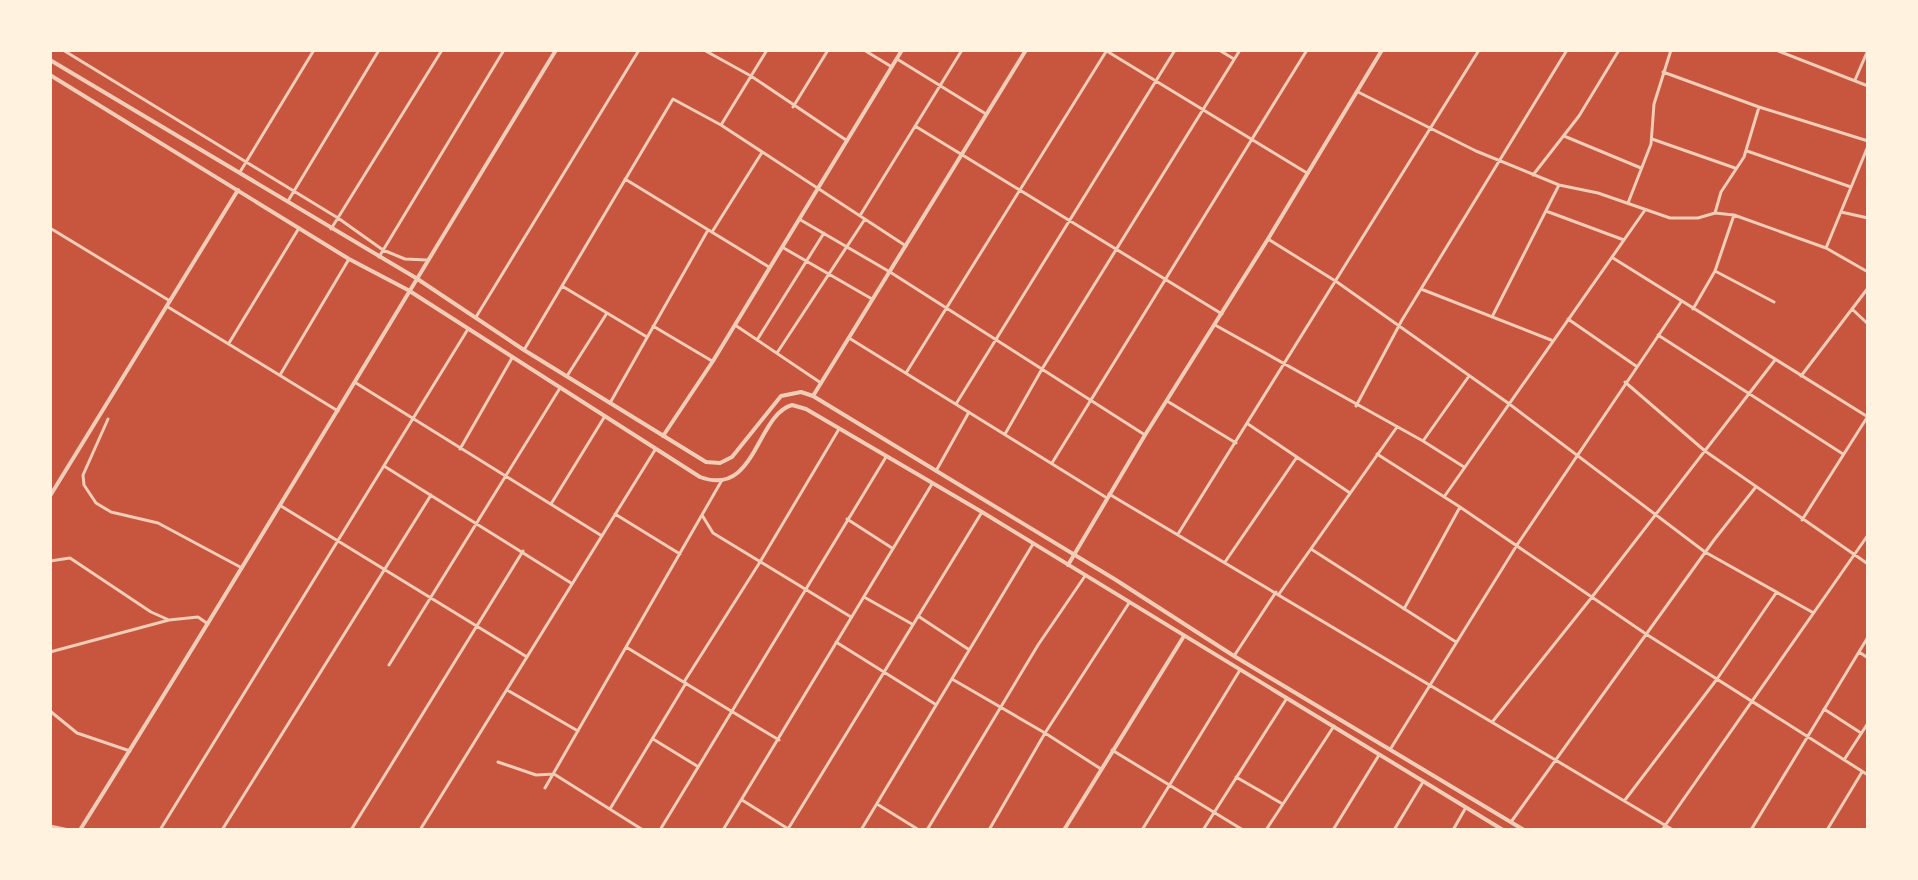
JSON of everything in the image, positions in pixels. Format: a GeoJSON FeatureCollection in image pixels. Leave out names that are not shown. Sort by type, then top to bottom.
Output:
{"type":"FeatureCollection","features":[{"type":"Feature","properties":{"kind":"street"},"geometry":{"type":"LineString","coordinates":[[63,50],[338,218],[383,250],[405,259],[427,260]]}},
{"type":"Feature","properties":{"kind":"street"},"geometry":{"type":"LineString","coordinates":[[240,172],[314,50]]}},
{"type":"Feature","properties":{"kind":"street"},"geometry":{"type":"LineString","coordinates":[[288,201],[379,50]]}},
{"type":"Feature","properties":{"kind":"street"},"geometry":{"type":"LineString","coordinates":[[331,229],[442,50]]}},
{"type":"Feature","properties":{"kind":"street"},"geometry":{"type":"LineString","coordinates":[[379,257],[504,50]]}},
{"type":"Feature","properties":{"kind":"street"},"geometry":{"type":"LineString","coordinates":[[80,830],[281,506],[408,290],[556,50]]}},
{"type":"Feature","properties":{"kind":"street"},"geometry":{"type":"LineString","coordinates":[[476,317],[639,50]]}},
{"type":"Feature","properties":{"kind":"street"},"geometry":{"type":"LineString","coordinates":[[704,50],[751,76],[846,141]]}},
{"type":"Feature","properties":{"kind":"street"},"geometry":{"type":"LineString","coordinates":[[721,125],[767,50]]}},
{"type":"Feature","properties":{"kind":"street"},"geometry":{"type":"LineString","coordinates":[[793,107],[828,50]]}},
{"type":"Feature","properties":{"kind":"street"},"geometry":{"type":"LineString","coordinates":[[864,50],[892,67]]}},
{"type":"Feature","properties":{"kind":"street"},"geometry":{"type":"LineString","coordinates":[[663,436],[713,361],[902,50]]}},
{"type":"Feature","properties":{"kind":"street"},"geometry":{"type":"LineString","coordinates":[[861,215],[962,50]]}},
{"type":"Feature","properties":{"kind":"street"},"geometry":{"type":"LineString","coordinates":[[813,396],[1026,50]]}},
{"type":"Feature","properties":{"kind":"street"},"geometry":{"type":"LineString","coordinates":[[906,373],[1106,50],[1307,173]]}},
{"type":"Feature","properties":{"kind":"street"},"geometry":{"type":"LineString","coordinates":[[956,404],[1175,50]]}},
{"type":"Feature","properties":{"kind":"street"},"geometry":{"type":"LineString","coordinates":[[1219,50],[1234,59]]}},
{"type":"Feature","properties":{"kind":"street"},"geometry":{"type":"LineString","coordinates":[[1005,434],[1240,50]]}},
{"type":"Feature","properties":{"kind":"street"},"geometry":{"type":"LineString","coordinates":[[1052,463],[1307,50]]}},
{"type":"Feature","properties":{"kind":"street"},"geometry":{"type":"LineString","coordinates":[[1068,565],[1382,50]]}},
{"type":"Feature","properties":{"kind":"street"},"geometry":{"type":"LineString","coordinates":[[1178,534],[1479,50]]}},
{"type":"Feature","properties":{"kind":"street"},"geometry":{"type":"LineString","coordinates":[[1356,406],[1399,325],[1567,50]]}},
{"type":"Feature","properties":{"kind":"street"},"geometry":{"type":"LineString","coordinates":[[1533,175],[1564,136],[1619,50]]}},
{"type":"Feature","properties":{"kind":"street"},"geometry":{"type":"LineString","coordinates":[[1628,203],[1652,139],[1654,104],[1671,50]]}},
{"type":"Feature","properties":{"kind":"street"},"geometry":{"type":"LineString","coordinates":[[1776,50],[1868,86]]}},
{"type":"Feature","properties":{"kind":"street"},"geometry":{"type":"LineString","coordinates":[[1855,80],[1868,50]]}},
{"type":"Feature","properties":{"kind":"street"},"geometry":{"type":"LineString","coordinates":[[897,59],[987,114]]}},
{"type":"Feature","properties":{"kind":"street"},"geometry":{"type":"LineString","coordinates":[[50,60],[416,278],[524,350],[706,462],[720,463],[743,446],[781,396],[801,392],[813,396],[1234,656],[1524,830]]}},
{"type":"Feature","properties":{"kind":"street"},"geometry":{"type":"LineString","coordinates":[[1663,72],[1868,144],[1826,248]]}},
{"type":"Feature","properties":{"kind":"street"},"geometry":{"type":"LineString","coordinates":[[50,75],[349,259],[408,290],[655,450],[700,477],[722,480]]}},
{"type":"Feature","properties":{"kind":"street"},"geometry":{"type":"LineString","coordinates":[[1356,91],[1430,129],[1559,185],[1678,219],[1715,213],[1734,215],[1826,248],[1868,272]]}},
{"type":"Feature","properties":{"kind":"street"},"geometry":{"type":"LineString","coordinates":[[524,350],[673,99],[721,125],[906,246]]}},
{"type":"Feature","properties":{"kind":"street"},"geometry":{"type":"LineString","coordinates":[[1715,213],[1721,192],[1747,151],[1759,107]]}},
{"type":"Feature","properties":{"kind":"street"},"geometry":{"type":"LineString","coordinates":[[915,126],[1222,314]]}},
{"type":"Feature","properties":{"kind":"street"},"geometry":{"type":"LineString","coordinates":[[1564,136],[1642,169]]}},
{"type":"Feature","properties":{"kind":"street"},"geometry":{"type":"LineString","coordinates":[[1652,139],[1737,169]]}},
{"type":"Feature","properties":{"kind":"street"},"geometry":{"type":"LineString","coordinates":[[1747,151],[1851,187]]}},
{"type":"Feature","properties":{"kind":"street"},"geometry":{"type":"LineString","coordinates":[[610,403],[710,231],[762,153]]}},
{"type":"Feature","properties":{"kind":"street"},"geometry":{"type":"LineString","coordinates":[[625,179],[769,267]]}},
{"type":"Feature","properties":{"kind":"street"},"geometry":{"type":"LineString","coordinates":[[1492,317],[1559,185]]}},
{"type":"Feature","properties":{"kind":"street"},"geometry":{"type":"LineString","coordinates":[[50,496],[238,190]]}},
{"type":"Feature","properties":{"kind":"street"},"geometry":{"type":"LineString","coordinates":[[1444,497],[1645,210]]}},
{"type":"Feature","properties":{"kind":"street"},"geometry":{"type":"LineString","coordinates":[[1546,211],[1624,240]]}},
{"type":"Feature","properties":{"kind":"street"},"geometry":{"type":"LineString","coordinates":[[1841,212],[1868,218]]}},
{"type":"Feature","properties":{"kind":"street"},"geometry":{"type":"LineString","coordinates":[[1693,309],[1715,271],[1734,215]]}},
{"type":"Feature","properties":{"kind":"street"},"geometry":{"type":"LineString","coordinates":[[777,353],[866,218]]}},
{"type":"Feature","properties":{"kind":"street"},"geometry":{"type":"LineString","coordinates":[[799,219],[890,272],[1145,435]]}},
{"type":"Feature","properties":{"kind":"street"},"geometry":{"type":"LineString","coordinates":[[50,228],[338,411]]}},
{"type":"Feature","properties":{"kind":"street"},"geometry":{"type":"LineString","coordinates":[[229,343],[299,228]]}},
{"type":"Feature","properties":{"kind":"street"},"geometry":{"type":"LineString","coordinates":[[757,340],[824,233]]}},
{"type":"Feature","properties":{"kind":"street"},"geometry":{"type":"LineString","coordinates":[[1268,239],[1337,282],[1508,403],[1705,552],[1812,612]]}},
{"type":"Feature","properties":{"kind":"street"},"geometry":{"type":"LineString","coordinates":[[782,247],[873,300]]}},
{"type":"Feature","properties":{"kind":"street"},"geometry":{"type":"LineString","coordinates":[[1612,257],[1868,416],[1802,520]]}},
{"type":"Feature","properties":{"kind":"street"},"geometry":{"type":"LineString","coordinates":[[280,375],[349,259]]}},
{"type":"Feature","properties":{"kind":"street"},"geometry":{"type":"LineString","coordinates":[[1715,271],[1774,302]]}},
{"type":"Feature","properties":{"kind":"street"},"geometry":{"type":"LineString","coordinates":[[562,286],[647,337]]}},
{"type":"Feature","properties":{"kind":"street"},"geometry":{"type":"LineString","coordinates":[[1801,376],[1868,288]]}},
{"type":"Feature","properties":{"kind":"street"},"geometry":{"type":"LineString","coordinates":[[1421,289],[1553,341]]}},
{"type":"Feature","properties":{"kind":"street"},"geometry":{"type":"LineString","coordinates":[[1391,748],[1517,545],[1681,302]]}},
{"type":"Feature","properties":{"kind":"street"},"geometry":{"type":"LineString","coordinates":[[1852,309],[1868,324]]}},
{"type":"Feature","properties":{"kind":"street"},"geometry":{"type":"LineString","coordinates":[[567,376],[607,313]]}},
{"type":"Feature","properties":{"kind":"street"},"geometry":{"type":"LineString","coordinates":[[1568,319],[1636,366]]}},
{"type":"Feature","properties":{"kind":"street"},"geometry":{"type":"LineString","coordinates":[[735,325],[821,383]]}},
{"type":"Feature","properties":{"kind":"street"},"geometry":{"type":"LineString","coordinates":[[1215,325],[1464,467]]}},
{"type":"Feature","properties":{"kind":"street"},"geometry":{"type":"LineString","coordinates":[[653,326],[713,361]]}},
{"type":"Feature","properties":{"kind":"street"},"geometry":{"type":"LineString","coordinates":[[160,830],[468,329]]}},
{"type":"Feature","properties":{"kind":"street"},"geometry":{"type":"LineString","coordinates":[[1658,335],[1843,454]]}},
{"type":"Feature","properties":{"kind":"street"},"geometry":{"type":"LineString","coordinates":[[849,338],[1052,463],[1432,684],[1625,800],[1664,828],[1673,830]]}},
{"type":"Feature","properties":{"kind":"street"},"geometry":{"type":"LineString","coordinates":[[460,449],[512,358]]}},
{"type":"Feature","properties":{"kind":"street"},"geometry":{"type":"LineString","coordinates":[[1493,721],[1775,360]]}},
{"type":"Feature","properties":{"kind":"street"},"geometry":{"type":"LineString","coordinates":[[1423,441],[1469,376]]}},
{"type":"Feature","properties":{"kind":"street"},"geometry":{"type":"LineString","coordinates":[[1625,382],[1705,451],[1868,564]]}},
{"type":"Feature","properties":{"kind":"street"},"geometry":{"type":"LineString","coordinates":[[356,383],[602,536]]}},
{"type":"Feature","properties":{"kind":"street"},"geometry":{"type":"LineString","coordinates":[[389,665],[560,388]]}},
{"type":"Feature","properties":{"kind":"street"},"geometry":{"type":"LineString","coordinates":[[1167,401],[1236,443]]}},
{"type":"Feature","properties":{"kind":"street"},"geometry":{"type":"LineString","coordinates":[[545,788],[722,480],[745,465],[779,412],[788,406],[806,409],[982,512],[1503,830]]}},
{"type":"Feature","properties":{"kind":"street"},"geometry":{"type":"LineString","coordinates":[[936,471],[969,412]]}},
{"type":"Feature","properties":{"kind":"street"},"geometry":{"type":"LineString","coordinates":[[551,504],[605,416]]}},
{"type":"Feature","properties":{"kind":"street"},"geometry":{"type":"LineString","coordinates":[[108,419],[83,475],[84,485],[96,503],[111,512],[158,523],[242,568]]}},
{"type":"Feature","properties":{"kind":"street"},"geometry":{"type":"LineString","coordinates":[[1248,424],[1350,493]]}},
{"type":"Feature","properties":{"kind":"street"},"geometry":{"type":"LineString","coordinates":[[1234,656],[1398,427]]}},
{"type":"Feature","properties":{"kind":"street"},"geometry":{"type":"LineString","coordinates":[[610,809],[840,428]]}},
{"type":"Feature","properties":{"kind":"street"},"geometry":{"type":"LineString","coordinates":[[420,830],[655,450]]}},
{"type":"Feature","properties":{"kind":"street"},"geometry":{"type":"LineString","coordinates":[[1377,454],[1646,634],[1868,775]]}},
{"type":"Feature","properties":{"kind":"street"},"geometry":{"type":"LineString","coordinates":[[660,830],[886,456]]}},
{"type":"Feature","properties":{"kind":"street"},"geometry":{"type":"LineString","coordinates":[[1225,562],[1297,457]]}},
{"type":"Feature","properties":{"kind":"street"},"geometry":{"type":"LineString","coordinates":[[384,466],[572,584]]}},
{"type":"Feature","properties":{"kind":"street"},"geometry":{"type":"LineString","coordinates":[[723,830],[932,483]]}},
{"type":"Feature","properties":{"kind":"street"},"geometry":{"type":"LineString","coordinates":[[1511,822],[1705,552],[1755,488]]}},
{"type":"Feature","properties":{"kind":"street"},"geometry":{"type":"LineString","coordinates":[[222,830],[431,495]]}},
{"type":"Feature","properties":{"kind":"street"},"geometry":{"type":"LineString","coordinates":[[281,506],[527,657]]}},
{"type":"Feature","properties":{"kind":"street"},"geometry":{"type":"LineString","coordinates":[[1404,609],[1460,507]]}},
{"type":"Feature","properties":{"kind":"street"},"geometry":{"type":"LineString","coordinates":[[742,800],[789,829],[982,512]]}},
{"type":"Feature","properties":{"kind":"street"},"geometry":{"type":"LineString","coordinates":[[615,514],[680,554]]}},
{"type":"Feature","properties":{"kind":"street"},"geometry":{"type":"LineString","coordinates":[[702,515],[713,533],[851,617]]}},
{"type":"Feature","properties":{"kind":"street"},"geometry":{"type":"LineString","coordinates":[[847,519],[892,548]]}},
{"type":"Feature","properties":{"kind":"street"},"geometry":{"type":"LineString","coordinates":[[1664,828],[1868,535]]}},
{"type":"Feature","properties":{"kind":"street"},"geometry":{"type":"LineString","coordinates":[[861,830],[1033,544]]}},
{"type":"Feature","properties":{"kind":"street"},"geometry":{"type":"LineString","coordinates":[[1311,549],[1457,643]]}},
{"type":"Feature","properties":{"kind":"street"},"geometry":{"type":"LineString","coordinates":[[351,830],[523,551]]}},
{"type":"Feature","properties":{"kind":"street"},"geometry":{"type":"LineString","coordinates":[[50,561],[70,558],[151,612],[169,620]]}},
{"type":"Feature","properties":{"kind":"street"},"geometry":{"type":"LineString","coordinates":[[927,830],[1036,648],[1085,576]]}},
{"type":"Feature","properties":{"kind":"street"},"geometry":{"type":"LineString","coordinates":[[1625,800],[1717,679],[1776,593]]}},
{"type":"Feature","properties":{"kind":"street"},"geometry":{"type":"LineString","coordinates":[[864,597],[913,625]]}},
{"type":"Feature","properties":{"kind":"street"},"geometry":{"type":"LineString","coordinates":[[989,830],[1045,733],[1129,603]]}},
{"type":"Feature","properties":{"kind":"street"},"geometry":{"type":"LineString","coordinates":[[918,616],[969,650]]}},
{"type":"Feature","properties":{"kind":"street"},"geometry":{"type":"LineString","coordinates":[[50,652],[169,620],[198,617],[208,624]]}},
{"type":"Feature","properties":{"kind":"street"},"geometry":{"type":"LineString","coordinates":[[1064,830],[1184,636]]}},
{"type":"Feature","properties":{"kind":"street"},"geometry":{"type":"LineString","coordinates":[[1751,830],[1868,637]]}},
{"type":"Feature","properties":{"kind":"street"},"geometry":{"type":"LineString","coordinates":[[836,642],[936,705]]}},
{"type":"Feature","properties":{"kind":"street"},"geometry":{"type":"LineString","coordinates":[[626,647],[779,740]]}},
{"type":"Feature","properties":{"kind":"street"},"geometry":{"type":"LineString","coordinates":[[1859,652],[1868,658]]}},
{"type":"Feature","properties":{"kind":"street"},"geometry":{"type":"LineString","coordinates":[[1142,830],[1240,670]]}},
{"type":"Feature","properties":{"kind":"street"},"geometry":{"type":"LineString","coordinates":[[952,679],[1101,769]]}},
{"type":"Feature","properties":{"kind":"street"},"geometry":{"type":"LineString","coordinates":[[507,690],[578,731]]}},
{"type":"Feature","properties":{"kind":"street"},"geometry":{"type":"LineString","coordinates":[[1203,830],[1287,698]]}},
{"type":"Feature","properties":{"kind":"street"},"geometry":{"type":"LineString","coordinates":[[1824,709],[1861,733]]}},
{"type":"Feature","properties":{"kind":"street"},"geometry":{"type":"LineString","coordinates":[[50,711],[77,733],[130,751]]}},
{"type":"Feature","properties":{"kind":"street"},"geometry":{"type":"LineString","coordinates":[[1844,760],[1868,723]]}},
{"type":"Feature","properties":{"kind":"street"},"geometry":{"type":"LineString","coordinates":[[1266,830],[1334,726]]}},
{"type":"Feature","properties":{"kind":"street"},"geometry":{"type":"LineString","coordinates":[[653,739],[698,767]]}},
{"type":"Feature","properties":{"kind":"street"},"geometry":{"type":"LineString","coordinates":[[1112,750],[1243,830]]}},
{"type":"Feature","properties":{"kind":"street"},"geometry":{"type":"LineString","coordinates":[[1333,830],[1380,754]]}},
{"type":"Feature","properties":{"kind":"street"},"geometry":{"type":"LineString","coordinates":[[498,762],[536,775],[554,774],[643,830]]}},
{"type":"Feature","properties":{"kind":"street"},"geometry":{"type":"LineString","coordinates":[[1827,830],[1862,772]]}},
{"type":"Feature","properties":{"kind":"street"},"geometry":{"type":"LineString","coordinates":[[1236,777],[1282,804]]}},
{"type":"Feature","properties":{"kind":"street"},"geometry":{"type":"LineString","coordinates":[[1394,830],[1423,782]]}},
{"type":"Feature","properties":{"kind":"street"},"geometry":{"type":"LineString","coordinates":[[877,804],[919,830]]}},
{"type":"Feature","properties":{"kind":"street"},"geometry":{"type":"LineString","coordinates":[[1453,830],[1466,808]]}},
{"type":"Feature","properties":{"kind":"street"},"geometry":{"type":"LineString","coordinates":[[50,826],[69,830]]}}]}
